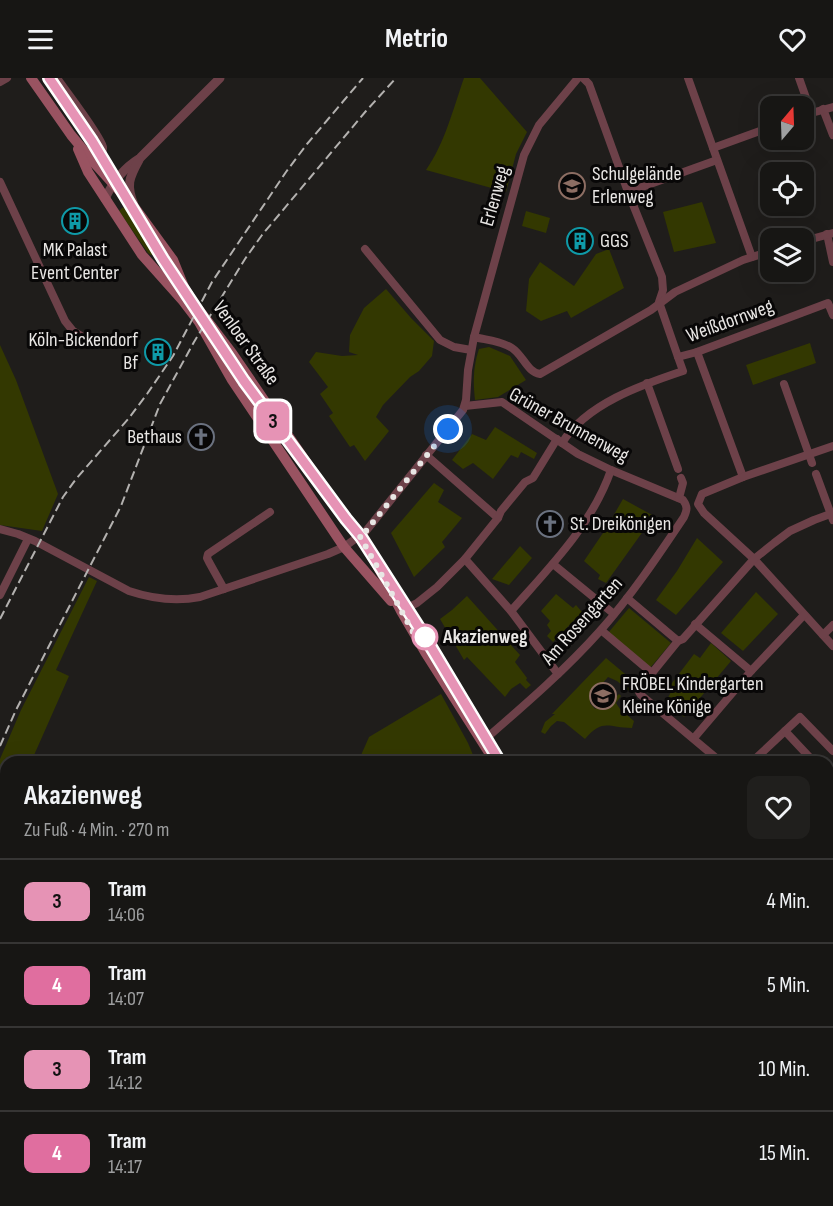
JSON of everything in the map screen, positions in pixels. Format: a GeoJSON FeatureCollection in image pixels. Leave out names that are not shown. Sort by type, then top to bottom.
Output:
{"type":"FeatureCollection","features":[{"type":"Feature","properties":{"kind":"main road","name":"Venloer Straße"},"geometry":{"type":"LineString","coordinates":[[31,78],[71,135],[135,208],[164,247],[193,302],[240,363],[313,472],[359,535],[425,652],[491,756]]}},
{"type":"Feature","properties":{"kind":"main road","name":"Venloer Straße"},"geometry":{"type":"LineString","coordinates":[[71,135],[88,172],[105,200],[142,255],[183,300],[199,322],[232,380],[344,547],[401,611]]}},
{"type":"Feature","properties":{"kind":"main road"},"geometry":{"type":"LineString","coordinates":[[115,213],[119,204],[128,204],[135,208]]}},
{"type":"Feature","properties":{"kind":"main road"},"geometry":{"type":"LineString","coordinates":[[142,255],[149,258],[160,257],[164,247]]}},
{"type":"Feature","properties":{"kind":"street"},"geometry":{"type":"LineString","coordinates":[[0,82],[7,78]]}},
{"type":"Feature","properties":{"kind":"street"},"geometry":{"type":"LineString","coordinates":[[57,78],[98,137],[103,148],[96,165]]}},
{"type":"Feature","properties":{"kind":"street"},"geometry":{"type":"LineString","coordinates":[[105,200],[113,183],[130,164],[140,158],[220,78]]}},
{"type":"Feature","properties":{"kind":"street","name":"Erlenweg"},"geometry":{"type":"LineString","coordinates":[[474,337],[524,155],[538,125],[578,78]]}},
{"type":"Feature","properties":{"kind":"street"},"geometry":{"type":"LineString","coordinates":[[583,78],[589,84],[662,277],[663,290],[659,302],[678,357]]}},
{"type":"Feature","properties":{"kind":"street"},"geometry":{"type":"LineString","coordinates":[[688,78],[752,257]]}},
{"type":"Feature","properties":{"kind":"street"},"geometry":{"type":"LineString","coordinates":[[799,78],[803,96]]}},
{"type":"Feature","properties":{"kind":"street"},"geometry":{"type":"LineString","coordinates":[[814,112],[833,107]]}},
{"type":"Feature","properties":{"kind":"street"},"geometry":{"type":"LineString","coordinates":[[824,109],[833,135]]}},
{"type":"Feature","properties":{"kind":"street"},"geometry":{"type":"LineString","coordinates":[[713,147],[760,131]]}},
{"type":"Feature","properties":{"kind":"street"},"geometry":{"type":"LineString","coordinates":[[135,208],[130,197],[129,179],[140,158]]}},
{"type":"Feature","properties":{"kind":"street"},"geometry":{"type":"LineString","coordinates":[[628,192],[717,160]]}},
{"type":"Feature","properties":{"kind":"street"},"geometry":{"type":"LineString","coordinates":[[0,182],[65,321],[73,331],[81,336]]}},
{"type":"Feature","properties":{"kind":"street"},"geometry":{"type":"LineString","coordinates":[[814,238],[830,234],[833,262]]}},
{"type":"Feature","properties":{"kind":"street"},"geometry":{"type":"LineString","coordinates":[[365,249],[440,340],[454,347],[471,350]]}},
{"type":"Feature","properties":{"kind":"street"},"geometry":{"type":"LineString","coordinates":[[0,530],[28,538],[129,591],[170,600],[187,600],[328,554],[344,547],[366,531],[459,416],[465,406],[474,337],[513,348],[532,371],[540,374],[651,309],[675,292],[760,254]]}},
{"type":"Feature","properties":{"kind":"street","name":"Weißdornweg"},"geometry":{"type":"LineString","coordinates":[[401,611],[417,603],[465,559],[501,511],[580,420],[647,383],[683,371],[678,357],[828,303],[833,315]]}},
{"type":"Feature","properties":{"kind":"street"},"geometry":{"type":"LineString","coordinates":[[697,352],[743,477]]}},
{"type":"Feature","properties":{"kind":"street"},"geometry":{"type":"LineString","coordinates":[[647,383],[678,469]]}},
{"type":"Feature","properties":{"kind":"street"},"geometry":{"type":"LineString","coordinates":[[784,384],[811,459]]}},
{"type":"Feature","properties":{"kind":"street","name":"Grüner Brunnenweg"},"geometry":{"type":"LineString","coordinates":[[465,406],[501,402],[578,454],[679,498],[687,506]]}},
{"type":"Feature","properties":{"kind":"street"},"geometry":{"type":"LineString","coordinates":[[833,446],[811,459],[743,477],[702,494],[698,500],[704,513],[754,559],[833,646]]}},
{"type":"Feature","properties":{"kind":"street"},"geometry":{"type":"LineString","coordinates":[[426,455],[498,518]]}},
{"type":"Feature","properties":{"kind":"street"},"geometry":{"type":"LineString","coordinates":[[511,611],[553,564],[585,522],[611,470]]}},
{"type":"Feature","properties":{"kind":"street"},"geometry":{"type":"LineString","coordinates":[[714,756],[639,692],[651,673],[678,641],[683,639],[754,559],[790,531],[814,520],[832,516],[816,474]]}},
{"type":"Feature","properties":{"kind":"street"},"geometry":{"type":"LineString","coordinates":[[679,498],[683,483],[681,478]]}},
{"type":"Feature","properties":{"kind":"street","name":"Am Rosengarten"},"geometry":{"type":"LineString","coordinates":[[482,741],[558,674],[601,630],[627,598],[684,517],[687,506]]}},
{"type":"Feature","properties":{"kind":"street"},"geometry":{"type":"LineString","coordinates":[[224,589],[207,558],[208,554],[270,512]]}},
{"type":"Feature","properties":{"kind":"street"},"geometry":{"type":"LineString","coordinates":[[0,595],[28,538]]}},
{"type":"Feature","properties":{"kind":"street"},"geometry":{"type":"LineString","coordinates":[[465,559],[511,611],[558,674]]}},
{"type":"Feature","properties":{"kind":"street"},"geometry":{"type":"LineString","coordinates":[[553,564],[614,614]]}},
{"type":"Feature","properties":{"kind":"street"},"geometry":{"type":"LineString","coordinates":[[627,598],[678,641]]}},
{"type":"Feature","properties":{"kind":"street"},"geometry":{"type":"LineString","coordinates":[[694,738],[751,671],[804,615]]}},
{"type":"Feature","properties":{"kind":"street"},"geometry":{"type":"LineString","coordinates":[[695,624],[751,671]]}},
{"type":"Feature","properties":{"kind":"street"},"geometry":{"type":"LineString","coordinates":[[823,635],[833,625]]}},
{"type":"Feature","properties":{"kind":"street"},"geometry":{"type":"LineString","coordinates":[[601,630],[651,673]]}},
{"type":"Feature","properties":{"kind":"street"},"geometry":{"type":"LineString","coordinates":[[758,756],[800,717],[833,751]]}},
{"type":"Feature","properties":{"kind":"street"},"geometry":{"type":"LineString","coordinates":[[785,731],[808,756]]}},
{"type":"Feature","properties":{"kind":"green space"},"geometry":{"type":"Polygon","coordinates":[[[464,78],[480,78],[527,132],[516,154],[506,192],[426,170],[443,137],[464,78]]]}},
{"type":"Feature","properties":{"kind":"green space"},"geometry":{"type":"Polygon","coordinates":[[[702,202],[716,243],[674,252],[663,212],[702,202]]]}},
{"type":"Feature","properties":{"kind":"green space"},"geometry":{"type":"Polygon","coordinates":[[[125,207],[130,210],[157,245],[159,249],[155,254],[148,253],[119,211],[125,207]]]}},
{"type":"Feature","properties":{"kind":"green space"},"geometry":{"type":"Polygon","coordinates":[[[526,211],[550,218],[546,233],[522,226],[526,211]]]}},
{"type":"Feature","properties":{"kind":"green space"},"geometry":{"type":"Polygon","coordinates":[[[609,249],[624,288],[571,318],[567,311],[541,321],[526,311],[529,279],[540,262],[574,286],[596,254],[609,249]]]}},
{"type":"Feature","properties":{"kind":"green space"},"geometry":{"type":"Polygon","coordinates":[[[386,289],[434,341],[432,356],[383,405],[376,417],[389,431],[365,461],[354,445],[350,447],[329,416],[333,413],[320,394],[328,387],[309,362],[316,352],[342,356],[358,355],[349,352],[350,335],[364,308],[386,289]]]}},
{"type":"Feature","properties":{"kind":"green space"},"geometry":{"type":"Polygon","coordinates":[[[810,343],[816,363],[753,385],[746,365],[810,343]]]}},
{"type":"Feature","properties":{"kind":"green space"},"geometry":{"type":"Polygon","coordinates":[[[0,345],[16,380],[58,494],[42,531],[0,525],[0,345]]]}},
{"type":"Feature","properties":{"kind":"green space"},"geometry":{"type":"Polygon","coordinates":[[[489,347],[510,356],[526,380],[498,397],[475,400],[474,374],[477,356],[479,349],[489,347]]]}},
{"type":"Feature","properties":{"kind":"green space"},"geometry":{"type":"Polygon","coordinates":[[[495,427],[537,453],[534,459],[521,452],[518,458],[511,455],[493,479],[473,463],[463,469],[452,460],[472,434],[486,440],[495,427]]]}},
{"type":"Feature","properties":{"kind":"green space"},"geometry":{"type":"Polygon","coordinates":[[[434,483],[444,490],[438,502],[462,518],[442,542],[445,547],[414,577],[391,533],[434,483]]]}},
{"type":"Feature","properties":{"kind":"green space"},"geometry":{"type":"Polygon","coordinates":[[[623,499],[654,516],[606,583],[598,579],[600,575],[584,561],[623,499]]]}},
{"type":"Feature","properties":{"kind":"green space"},"geometry":{"type":"Polygon","coordinates":[[[697,538],[723,562],[676,615],[656,600],[697,538]]]}},
{"type":"Feature","properties":{"kind":"green space"},"geometry":{"type":"Polygon","coordinates":[[[520,546],[532,558],[509,585],[492,579],[520,546]]]}},
{"type":"Feature","properties":{"kind":"green space"},"geometry":{"type":"Polygon","coordinates":[[[89,577],[97,581],[56,670],[69,676],[34,756],[1,756],[21,710],[89,577]]]}},
{"type":"Feature","properties":{"kind":"green space"},"geometry":{"type":"Polygon","coordinates":[[[756,592],[778,614],[743,651],[721,633],[756,592]]]}},
{"type":"Feature","properties":{"kind":"green space"},"geometry":{"type":"Polygon","coordinates":[[[556,594],[573,608],[576,605],[582,612],[553,642],[547,636],[551,631],[547,625],[550,621],[541,611],[556,594]]]}},
{"type":"Feature","properties":{"kind":"green space"},"geometry":{"type":"Polygon","coordinates":[[[467,596],[520,655],[515,662],[531,685],[526,689],[520,683],[505,697],[467,657],[464,660],[440,619],[467,596]]]}},
{"type":"Feature","properties":{"kind":"green space"},"geometry":{"type":"Polygon","coordinates":[[[629,608],[671,643],[650,668],[608,633],[629,608]]]}},
{"type":"Feature","properties":{"kind":"green space"},"geometry":{"type":"Polygon","coordinates":[[[711,643],[731,661],[684,717],[679,713],[677,715],[664,705],[671,692],[669,687],[694,654],[700,658],[711,643]]]}},
{"type":"Feature","properties":{"kind":"green space"},"geometry":{"type":"Polygon","coordinates":[[[606,658],[636,683],[629,691],[608,677],[590,698],[590,703],[595,709],[598,706],[601,709],[619,694],[621,696],[616,703],[634,721],[632,728],[601,726],[585,739],[564,722],[557,721],[545,734],[541,732],[545,722],[555,714],[552,714],[606,658]]]}},
{"type":"Feature","properties":{"kind":"green space"},"geometry":{"type":"Polygon","coordinates":[[[441,694],[473,756],[361,756],[369,737],[441,694]]]}},
{"type":"Feature","properties":{"kind":"tram line"},"geometry":{"type":"LineString","coordinates":[[44,78],[91,146]]}},
{"type":"Feature","properties":{"kind":"tram line","name":"3"},"geometry":{"type":"LineString","coordinates":[[49,78],[92,141],[163,259],[254,396],[361,537],[440,660],[496,756]]}},
{"type":"Feature","properties":{"kind":"railway"},"geometry":{"type":"LineString","coordinates":[[0,619],[63,497],[147,394],[173,356],[212,282],[286,172],[363,78]]}},
{"type":"Feature","properties":{"kind":"railway"},"geometry":{"type":"LineString","coordinates":[[0,746],[16,710],[121,506],[160,404],[194,342],[262,235],[396,78]]}},
{"type":"Feature","properties":{"kind":"place","name":"Schulgelände Erlenweg"},"geometry":{"type":"Point","coordinates":[572,186]}},
{"type":"Feature","properties":{"kind":"place","name":"MK Palast Event Center"},"geometry":{"type":"Point","coordinates":[75,221]}},
{"type":"Feature","properties":{"kind":"place","name":"GGS"},"geometry":{"type":"Point","coordinates":[580,241]}},
{"type":"Feature","properties":{"kind":"place","name":"Köln-Bickendorf Bf"},"geometry":{"type":"Point","coordinates":[158,352]}},
{"type":"Feature","properties":{"kind":"place","name":"Bethaus"},"geometry":{"type":"Point","coordinates":[201,437]}},
{"type":"Feature","properties":{"kind":"place","name":"St. Dreikönigen"},"geometry":{"type":"Point","coordinates":[550,524]}},
{"type":"Feature","properties":{"kind":"place","name":"Akazienweg"},"geometry":{"type":"Point","coordinates":[425,637]}},
{"type":"Feature","properties":{"kind":"place","name":"FRÖBEL Kindergarten Kleine Könige"},"geometry":{"type":"Point","coordinates":[603,696]}},
{"type":"Feature","properties":{"kind":"route"},"geometry":{"type":"LineString","coordinates":[[425,637],[419,643],[359,535],[366,531],[448,429]]}}]}
